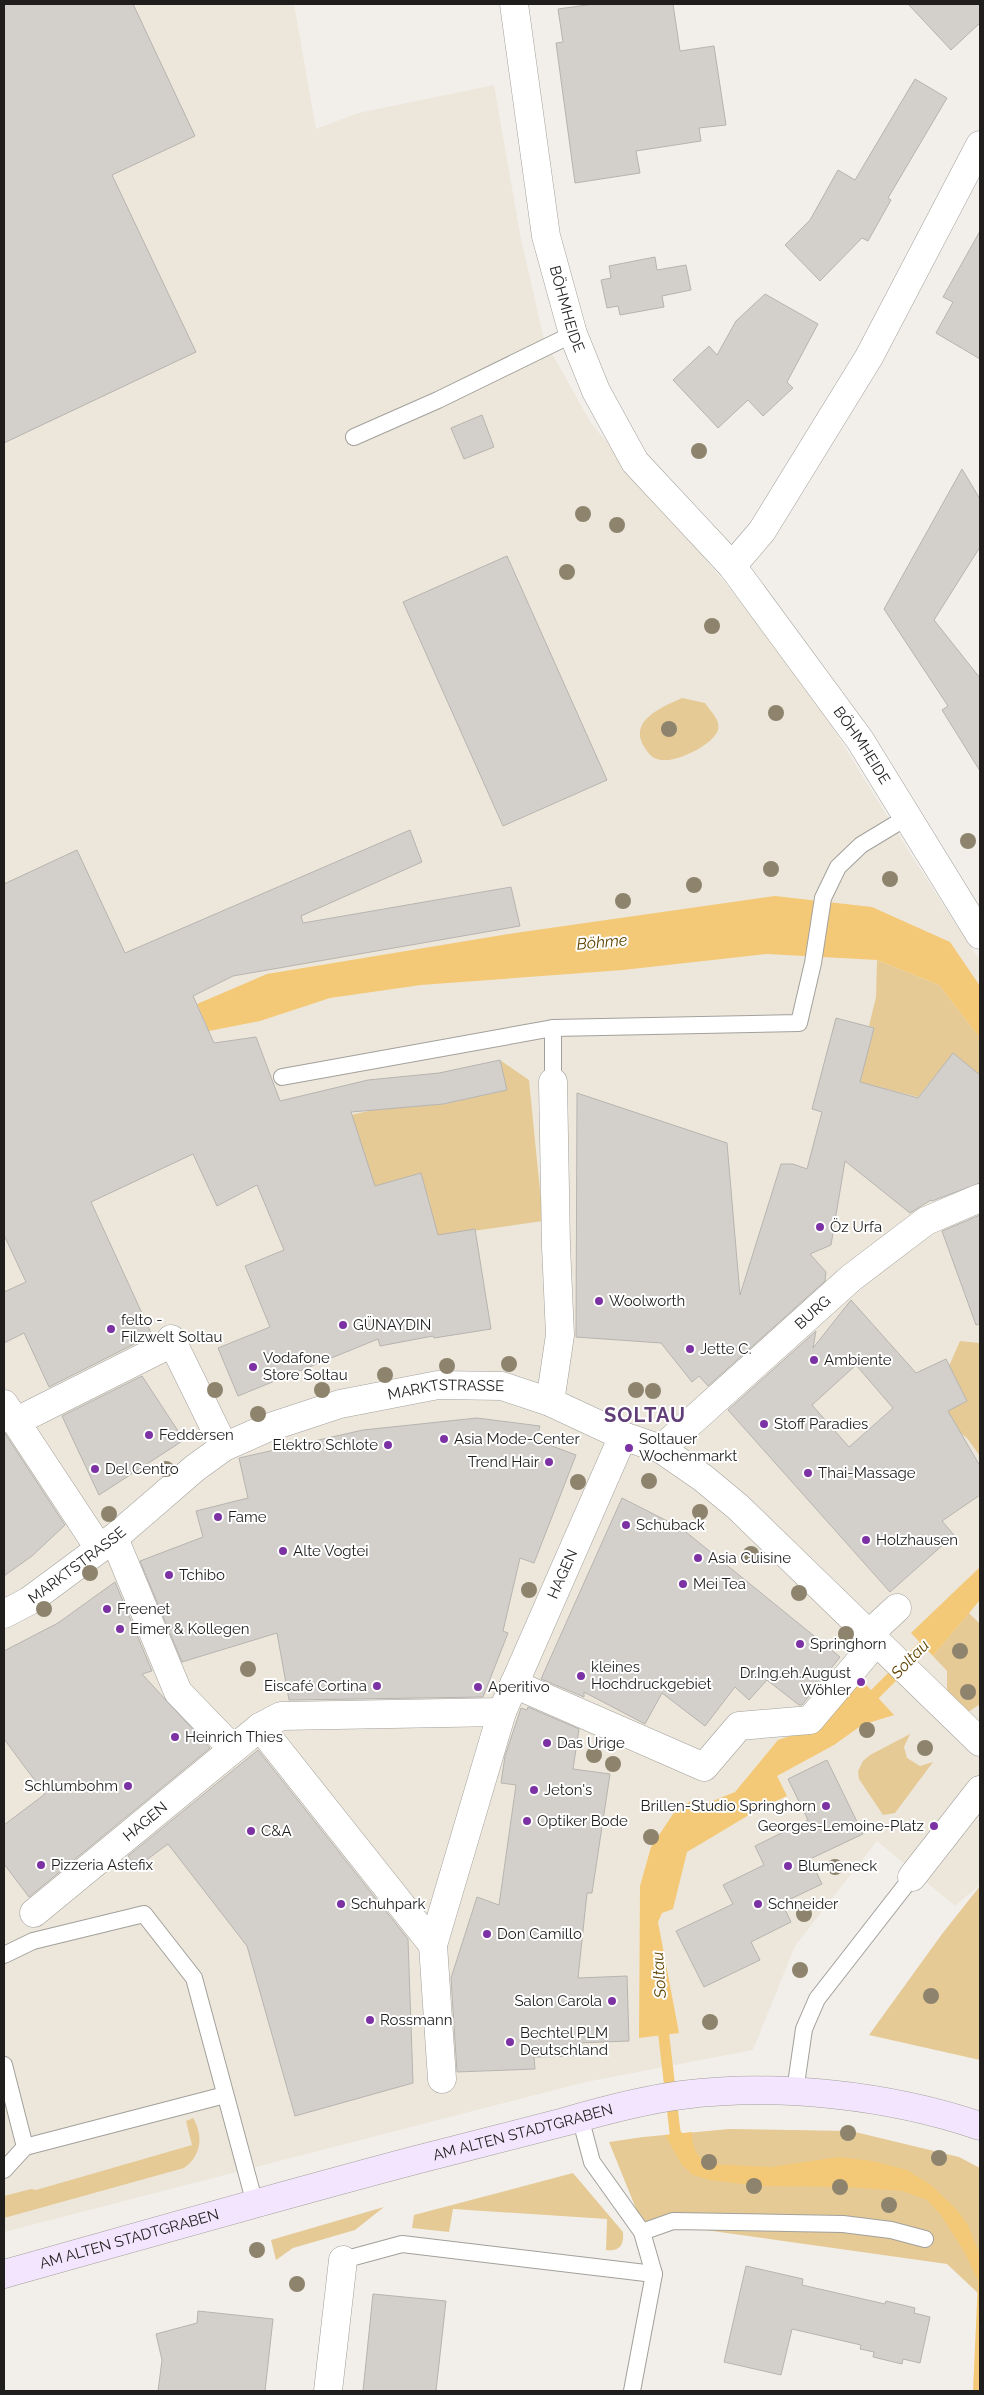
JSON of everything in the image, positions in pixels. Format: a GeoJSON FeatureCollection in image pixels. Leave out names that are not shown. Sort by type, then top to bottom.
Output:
{"type":"FeatureCollection","features":[{"type":"Feature","properties":{"kind":"main road","name":"AM ALTEN STADTGRABEN"},"geometry":{"type":"LineString","coordinates":[[4,2274],[255,2204],[580,2117],[641,2102],[680,2095],[720,2092],[795,2091],[855,2098],[948,2115],[980,2126]]}},
{"type":"Feature","properties":{"kind":"street","name":"BÖHMHEIDE"},"geometry":{"type":"LineString","coordinates":[[514,4],[546,236],[573,334],[596,391],[635,462],[732,566],[860,740],[909,816],[980,935]]}},
{"type":"Feature","properties":{"kind":"street"},"geometry":{"type":"LineString","coordinates":[[732,566],[762,531],[869,357],[980,145]]}},
{"type":"Feature","properties":{"kind":"street"},"geometry":{"type":"LineString","coordinates":[[550,1402],[560,1335],[556,1246],[553,1082]]}},
{"type":"Feature","properties":{"kind":"street","name":"BURG"},"geometry":{"type":"LineString","coordinates":[[661,1449],[851,1278],[926,1222],[980,1198]]}},
{"type":"Feature","properties":{"kind":"street"},"geometry":{"type":"LineString","coordinates":[[224,1447],[171,1341],[10,1413],[106,1543],[178,1692],[233,1749]]}},
{"type":"Feature","properties":{"kind":"street","name":"MARKTSTRASSE"},"geometry":{"type":"LineString","coordinates":[[4,1614],[28,1601],[106,1543],[195,1468],[224,1447],[267,1428],[340,1404],[438,1385],[502,1386],[550,1402],[623,1436],[661,1449],[703,1478],[738,1506],[980,1742]]}},
{"type":"Feature","properties":{"kind":"street","name":"HAGEN"},"geometry":{"type":"LineString","coordinates":[[442,2079],[433,1945],[502,1712],[623,1436]]}},
{"type":"Feature","properties":{"kind":"street"},"geometry":{"type":"LineString","coordinates":[[514,1684],[704,1767],[739,1726],[810,1720],[875,1640],[897,1608]]}},
{"type":"Feature","properties":{"kind":"street","name":"HAGEN"},"geometry":{"type":"LineString","coordinates":[[34,1913],[260,1727],[281,1716],[502,1712]]}},
{"type":"Feature","properties":{"kind":"street"},"geometry":{"type":"LineString","coordinates":[[260,1727],[433,1945]]}},
{"type":"Feature","properties":{"kind":"street"},"geometry":{"type":"LineString","coordinates":[[912,1877],[980,1790]]}},
{"type":"Feature","properties":{"kind":"street"},"geometry":{"type":"LineString","coordinates":[[328,2391],[343,2260]]}},
{"type":"Feature","properties":{"kind":"lane"},"geometry":{"type":"LineString","coordinates":[[354,437],[438,400],[573,334]]}},
{"type":"Feature","properties":{"kind":"lane"},"geometry":{"type":"LineString","coordinates":[[282,1077],[553,1028],[798,1023],[813,963],[823,898],[838,867],[861,845],[909,816]]}},
{"type":"Feature","properties":{"kind":"lane"},"geometry":{"type":"LineString","coordinates":[[553,1028],[553,1082]]}},
{"type":"Feature","properties":{"kind":"lane"},"geometry":{"type":"LineString","coordinates":[[795,2091],[804,2030],[817,1999],[912,1877]]}},
{"type":"Feature","properties":{"kind":"lane"},"geometry":{"type":"LineString","coordinates":[[4,1955],[33,1941],[144,1914],[194,1978],[255,2204]]}},
{"type":"Feature","properties":{"kind":"lane"},"geometry":{"type":"LineString","coordinates":[[4,2065],[25,2147]]}},
{"type":"Feature","properties":{"kind":"lane"},"geometry":{"type":"LineString","coordinates":[[4,2170],[25,2147],[225,2095]]}},
{"type":"Feature","properties":{"kind":"lane"},"geometry":{"type":"LineString","coordinates":[[580,2117],[592,2162],[642,2232],[654,2274],[632,2391]]}},
{"type":"Feature","properties":{"kind":"lane"},"geometry":{"type":"LineString","coordinates":[[642,2232],[673,2220],[843,2224],[891,2230],[925,2239]]}},
{"type":"Feature","properties":{"kind":"lane"},"geometry":{"type":"LineString","coordinates":[[343,2260],[402,2244],[654,2274]]}},
{"type":"Feature","properties":{"kind":"shaded area"},"geometry":{"type":"Polygon","coordinates":[[[4,4],[294,4],[316,129],[358,113],[494,85],[521,239],[544,339],[591,423],[727,585],[812,694],[913,858],[980,961],[980,1885],[955,1906],[877,1841],[795,1946],[753,2050],[586,2082],[4,2232],[4,4]]]}},
{"type":"Feature","properties":{"kind":"shaded area"},"geometry":{"type":"Polygon","coordinates":[[[682,698],[705,703],[717,719],[718,730],[715,736],[702,747],[685,755],[669,760],[654,758],[647,751],[641,738],[644,722],[657,710],[682,698]]]}},
{"type":"Feature","properties":{"kind":"shaded area"},"geometry":{"type":"Polygon","coordinates":[[[877,960],[939,985],[980,1038],[980,1075],[953,1053],[918,1097],[860,1082],[874,1028],[869,1026],[876,997],[877,960]]]}},
{"type":"Feature","properties":{"kind":"shaded area"},"geometry":{"type":"Polygon","coordinates":[[[500,1060],[529,1080],[543,1221],[430,1237],[430,1204],[421,1174],[375,1186],[346,1116],[373,1110],[444,1104],[507,1090],[500,1060]]]}},
{"type":"Feature","properties":{"kind":"shaded area"},"geometry":{"type":"Polygon","coordinates":[[[960,1341],[980,1343],[980,1456],[967,1438],[938,1416],[967,1401],[949,1366],[960,1341]]]}},
{"type":"Feature","properties":{"kind":"shaded area"},"geometry":{"type":"Polygon","coordinates":[[[969,1613],[980,1624],[980,1704],[970,1711],[962,1712],[947,1698],[947,1671],[933,1656],[969,1613]]]}},
{"type":"Feature","properties":{"kind":"shaded area"},"geometry":{"type":"Polygon","coordinates":[[[910,1734],[904,1747],[907,1758],[920,1766],[933,1762],[895,1813],[883,1815],[859,1779],[858,1771],[863,1761],[870,1755],[910,1734]]]}},
{"type":"Feature","properties":{"kind":"shaded area"},"geometry":{"type":"Polygon","coordinates":[[[980,1886],[980,2060],[869,2035],[942,1934],[980,1886]]]}},
{"type":"Feature","properties":{"kind":"shaded area"},"geometry":{"type":"Polygon","coordinates":[[[193,2118],[199,2132],[199,2145],[194,2158],[184,2168],[4,2218],[4,2196],[31,2189],[36,2190],[192,2145],[186,2121],[193,2118]]]}},
{"type":"Feature","properties":{"kind":"shaded area"},"geometry":{"type":"Polygon","coordinates":[[[729,2129],[851,2131],[959,2157],[980,2168],[980,2295],[947,2264],[641,2221],[609,2142],[729,2129]]]}},
{"type":"Feature","properties":{"kind":"shaded area"},"geometry":{"type":"Polygon","coordinates":[[[573,2173],[623,2232],[623,2241],[618,2249],[606,2250],[607,2219],[453,2209],[449,2232],[412,2228],[414,2215],[573,2173]]]}},
{"type":"Feature","properties":{"kind":"shaded area"},"geometry":{"type":"Polygon","coordinates":[[[384,2207],[355,2230],[293,2248],[276,2260],[271,2240],[384,2207]]]}},
{"type":"Feature","properties":{"kind":"water","name":"Böhme"},"geometry":{"type":"Polygon","coordinates":[[[775,896],[872,907],[950,942],[980,986],[980,1038],[939,985],[877,960],[767,954],[623,970],[421,985],[330,998],[260,1021],[209,1031],[197,1004],[267,974],[515,933],[775,896]]]}},
{"type":"Feature","properties":{"kind":"water"},"geometry":{"type":"Polygon","coordinates":[[[980,1567],[980,1600],[933,1656],[911,1633],[980,1567]]]}},
{"type":"Feature","properties":{"kind":"water"},"geometry":{"type":"Polygon","coordinates":[[[857,1675],[894,1715],[862,1725],[834,1745],[777,1776],[787,1796],[759,1809],[687,1852],[673,1909],[662,1913],[658,1922],[679,2033],[639,2038],[640,1886],[651,1847],[673,1814],[692,1800],[708,1803],[735,1792],[778,1740],[809,1730],[857,1675]]]}},
{"type":"Feature","properties":{"kind":"water"},"geometry":{"type":"Polygon","coordinates":[[[692,2132],[696,2151],[709,2164],[771,2167],[838,2157],[873,2161],[907,2170],[931,2185],[957,2210],[968,2225],[980,2255],[980,2391],[973,2391],[978,2281],[965,2253],[941,2215],[927,2200],[903,2191],[847,2187],[759,2186],[710,2180],[693,2175],[682,2165],[665,2135],[692,2132]]]}},
{"type":"Feature","properties":{"kind":"building"},"geometry":{"type":"Polygon","coordinates":[[[4,4],[133,4],[195,136],[112,175],[196,352],[4,443],[4,4]]]}},
{"type":"Feature","properties":{"kind":"building"},"geometry":{"type":"Polygon","coordinates":[[[594,4],[673,4],[680,51],[714,46],[726,125],[699,128],[701,141],[636,151],[640,173],[575,183],[556,43],[563,42],[558,9],[594,4]]]}},
{"type":"Feature","properties":{"kind":"building"},"geometry":{"type":"Polygon","coordinates":[[[908,4],[980,4],[980,23],[951,50],[908,4]]]}},
{"type":"Feature","properties":{"kind":"building"},"geometry":{"type":"Polygon","coordinates":[[[915,79],[947,98],[888,198],[891,200],[868,241],[862,238],[820,281],[785,245],[810,220],[838,170],[855,180],[915,79]]]}},
{"type":"Feature","properties":{"kind":"building"},"geometry":{"type":"Polygon","coordinates":[[[980,231],[980,359],[936,333],[953,302],[943,297],[980,231]]]}},
{"type":"Feature","properties":{"kind":"building"},"geometry":{"type":"Polygon","coordinates":[[[655,257],[657,270],[686,265],[691,290],[662,296],[664,307],[620,315],[618,306],[607,308],[601,280],[611,278],[609,266],[655,257]]]}},
{"type":"Feature","properties":{"kind":"building"},"geometry":{"type":"Polygon","coordinates":[[[765,294],[818,324],[787,382],[793,388],[763,416],[748,400],[718,428],[673,380],[709,346],[717,355],[736,321],[765,294]]]}},
{"type":"Feature","properties":{"kind":"building"},"geometry":{"type":"Polygon","coordinates":[[[482,415],[494,447],[464,459],[451,428],[482,415]]]}},
{"type":"Feature","properties":{"kind":"building"},"geometry":{"type":"Polygon","coordinates":[[[962,469],[980,499],[980,547],[934,620],[980,678],[980,771],[942,710],[948,706],[884,609],[962,469]]]}},
{"type":"Feature","properties":{"kind":"building"},"geometry":{"type":"Polygon","coordinates":[[[507,556],[607,780],[503,826],[403,602],[507,556]]]}},
{"type":"Feature","properties":{"kind":"building"},"geometry":{"type":"Polygon","coordinates":[[[410,830],[422,862],[301,916],[303,923],[511,887],[520,926],[233,976],[193,996],[214,1043],[256,1037],[280,1101],[368,1080],[439,1073],[500,1060],[507,1090],[443,1104],[351,1112],[375,1186],[421,1173],[438,1235],[475,1229],[491,1329],[434,1338],[433,1336],[380,1346],[378,1339],[238,1396],[218,1348],[270,1327],[245,1266],[284,1250],[257,1185],[217,1206],[193,1154],[91,1202],[152,1335],[49,1387],[24,1333],[4,1343],[4,1292],[26,1282],[4,1235],[4,884],[77,850],[125,953],[410,830]]]}},
{"type":"Feature","properties":{"kind":"building"},"geometry":{"type":"Polygon","coordinates":[[[836,1018],[874,1028],[860,1082],[918,1098],[953,1053],[980,1075],[980,1183],[931,1200],[910,1213],[845,1161],[831,1245],[810,1254],[826,1272],[825,1281],[708,1386],[699,1376],[692,1382],[661,1343],[576,1337],[577,1093],[727,1143],[740,1295],[781,1164],[793,1164],[807,1169],[822,1112],[812,1109],[836,1018]]]}},
{"type":"Feature","properties":{"kind":"building"},"geometry":{"type":"Polygon","coordinates":[[[980,1215],[980,1324],[976,1325],[942,1231],[980,1215]]]}},
{"type":"Feature","properties":{"kind":"building"},"geometry":{"type":"Polygon","coordinates":[[[851,1300],[916,1373],[946,1359],[967,1401],[948,1411],[980,1466],[980,1495],[942,1521],[954,1535],[890,1592],[728,1410],[816,1331],[813,1348],[851,1300]],[[856,1365],[812,1405],[849,1447],[893,1408],[856,1365]]]}},
{"type":"Feature","properties":{"kind":"building"},"geometry":{"type":"Polygon","coordinates":[[[142,1376],[184,1440],[99,1495],[62,1416],[142,1376]]]}},
{"type":"Feature","properties":{"kind":"building"},"geometry":{"type":"Polygon","coordinates":[[[477,1418],[540,1426],[536,1440],[576,1455],[534,1563],[520,1558],[503,1631],[508,1633],[483,1697],[289,1700],[277,1633],[182,1662],[140,1561],[203,1537],[196,1511],[248,1498],[239,1458],[363,1430],[477,1418]]]}},
{"type":"Feature","properties":{"kind":"building"},"geometry":{"type":"Polygon","coordinates":[[[4,1432],[65,1525],[32,1556],[4,1576],[4,1432]]]}},
{"type":"Feature","properties":{"kind":"building"},"geometry":{"type":"Polygon","coordinates":[[[622,1498],[681,1528],[840,1657],[802,1705],[799,1705],[767,1680],[749,1700],[735,1687],[705,1726],[662,1693],[645,1724],[584,1692],[584,1697],[541,1679],[622,1498]]]}},
{"type":"Feature","properties":{"kind":"building"},"geometry":{"type":"Polygon","coordinates":[[[115,1582],[152,1671],[142,1674],[210,1748],[29,1897],[4,1864],[4,1825],[45,1794],[4,1739],[4,1651],[58,1623],[115,1582]]]}},
{"type":"Feature","properties":{"kind":"building"},"geometry":{"type":"Polygon","coordinates":[[[528,1707],[579,1729],[573,1769],[610,1774],[592,1893],[587,1893],[578,1978],[627,1976],[629,2041],[577,2043],[577,2056],[534,2057],[535,2069],[457,2072],[451,1978],[477,1897],[499,1905],[516,1785],[501,1783],[505,1756],[521,1708],[527,1710],[528,1707]]]}},
{"type":"Feature","properties":{"kind":"building"},"geometry":{"type":"Polygon","coordinates":[[[258,1750],[408,1939],[413,2083],[295,2116],[247,1946],[168,1844],[137,1867],[128,1856],[258,1750]]]}},
{"type":"Feature","properties":{"kind":"building"},"geometry":{"type":"Polygon","coordinates":[[[827,1760],[863,1834],[810,1859],[822,1884],[782,1903],[791,1922],[751,1942],[760,1960],[704,1987],[676,1931],[733,1904],[723,1885],[764,1865],[755,1846],[808,1820],[788,1779],[827,1760]]]}},
{"type":"Feature","properties":{"kind":"building"},"geometry":{"type":"Polygon","coordinates":[[[746,2266],[803,2279],[802,2285],[885,2304],[886,2301],[915,2308],[914,2313],[930,2317],[920,2363],[903,2359],[902,2364],[873,2357],[874,2352],[860,2349],[861,2345],[792,2329],[781,2375],[724,2362],[746,2266]]]}},
{"type":"Feature","properties":{"kind":"building"},"geometry":{"type":"Polygon","coordinates":[[[373,2294],[446,2301],[436,2391],[363,2391],[373,2294]]]}},
{"type":"Feature","properties":{"kind":"building"},"geometry":{"type":"Polygon","coordinates":[[[198,2311],[273,2319],[265,2391],[158,2391],[162,2360],[156,2334],[197,2323],[198,2311]]]}},
{"type":"Feature","properties":{"kind":"waterway","name":"Soltau"},"geometry":{"type":"LineString","coordinates":[[864,1705],[933,1636]]}},
{"type":"Feature","properties":{"kind":"waterway","name":"Soltau"},"geometry":{"type":"LineString","coordinates":[[662,2020],[675,2132],[683,2146]]}},
{"type":"Feature","properties":{"kind":"place","name":"Öz Urfa"},"geometry":{"type":"Point","coordinates":[820,1227]}},
{"type":"Feature","properties":{"kind":"place","name":"Woolworth"},"geometry":{"type":"Point","coordinates":[599,1301]}},
{"type":"Feature","properties":{"kind":"place","name":"GÜNAYDIN"},"geometry":{"type":"Point","coordinates":[343,1325]}},
{"type":"Feature","properties":{"kind":"place","name":"felto - Filzwelt Soltau"},"geometry":{"type":"Point","coordinates":[111,1329]}},
{"type":"Feature","properties":{"kind":"place","name":"Jette C."},"geometry":{"type":"Point","coordinates":[690,1349]}},
{"type":"Feature","properties":{"kind":"place","name":"Ambiente"},"geometry":{"type":"Point","coordinates":[814,1360]}},
{"type":"Feature","properties":{"kind":"place","name":"Vodafone Store Soltau"},"geometry":{"type":"Point","coordinates":[253,1367]}},
{"type":"Feature","properties":{"kind":"place","name":"Stoff Paradies"},"geometry":{"type":"Point","coordinates":[764,1424]}},
{"type":"Feature","properties":{"kind":"place","name":"Feddersen"},"geometry":{"type":"Point","coordinates":[149,1435]}},
{"type":"Feature","properties":{"kind":"place","name":"Asia Mode-Center"},"geometry":{"type":"Point","coordinates":[444,1439]}},
{"type":"Feature","properties":{"kind":"place","name":"Elektro Schlote"},"geometry":{"type":"Point","coordinates":[388,1445]}},
{"type":"Feature","properties":{"kind":"place","name":"Soltauer Wochenmarkt"},"geometry":{"type":"Point","coordinates":[629,1448]}},
{"type":"Feature","properties":{"kind":"place","name":"Trend Hair"},"geometry":{"type":"Point","coordinates":[549,1462]}},
{"type":"Feature","properties":{"kind":"place","name":"Del Centro"},"geometry":{"type":"Point","coordinates":[95,1469]}},
{"type":"Feature","properties":{"kind":"place","name":"Thai-Massage"},"geometry":{"type":"Point","coordinates":[808,1473]}},
{"type":"Feature","properties":{"kind":"place","name":"Fame"},"geometry":{"type":"Point","coordinates":[218,1517]}},
{"type":"Feature","properties":{"kind":"place","name":"Schuback"},"geometry":{"type":"Point","coordinates":[626,1525]}},
{"type":"Feature","properties":{"kind":"place","name":"Holzhausen"},"geometry":{"type":"Point","coordinates":[866,1540]}},
{"type":"Feature","properties":{"kind":"place","name":"Alte Vogtei"},"geometry":{"type":"Point","coordinates":[283,1551]}},
{"type":"Feature","properties":{"kind":"place","name":"Asia Cuisine"},"geometry":{"type":"Point","coordinates":[698,1558]}},
{"type":"Feature","properties":{"kind":"place","name":"Tchibo"},"geometry":{"type":"Point","coordinates":[169,1575]}},
{"type":"Feature","properties":{"kind":"place","name":"Mei Tea"},"geometry":{"type":"Point","coordinates":[683,1584]}},
{"type":"Feature","properties":{"kind":"place","name":"Freenet"},"geometry":{"type":"Point","coordinates":[107,1609]}},
{"type":"Feature","properties":{"kind":"place","name":"Eimer & Kollegen"},"geometry":{"type":"Point","coordinates":[120,1629]}},
{"type":"Feature","properties":{"kind":"place","name":"Springhorn"},"geometry":{"type":"Point","coordinates":[800,1644]}},
{"type":"Feature","properties":{"kind":"place","name":"kleines Hochdruckgebiet"},"geometry":{"type":"Point","coordinates":[581,1676]}},
{"type":"Feature","properties":{"kind":"place","name":"Dr.Ing.eh.August Wöhler"},"geometry":{"type":"Point","coordinates":[861,1682]}},
{"type":"Feature","properties":{"kind":"place","name":"Eiscafé Cortina"},"geometry":{"type":"Point","coordinates":[377,1686]}},
{"type":"Feature","properties":{"kind":"place","name":"Aperitivo"},"geometry":{"type":"Point","coordinates":[478,1687]}},
{"type":"Feature","properties":{"kind":"place","name":"Heinrich Thies"},"geometry":{"type":"Point","coordinates":[175,1737]}},
{"type":"Feature","properties":{"kind":"place","name":"Das Urige"},"geometry":{"type":"Point","coordinates":[547,1743]}},
{"type":"Feature","properties":{"kind":"place","name":"Schlumbohm"},"geometry":{"type":"Point","coordinates":[128,1786]}},
{"type":"Feature","properties":{"kind":"place","name":"Jeton's"},"geometry":{"type":"Point","coordinates":[534,1790]}},
{"type":"Feature","properties":{"kind":"place","name":"Brillen-Studio Springhorn"},"geometry":{"type":"Point","coordinates":[826,1806]}},
{"type":"Feature","properties":{"kind":"place","name":"Optiker Bode"},"geometry":{"type":"Point","coordinates":[527,1821]}},
{"type":"Feature","properties":{"kind":"place","name":"Georges-Lemoine-Platz"},"geometry":{"type":"Point","coordinates":[934,1826]}},
{"type":"Feature","properties":{"kind":"place","name":"C&A"},"geometry":{"type":"Point","coordinates":[251,1831]}},
{"type":"Feature","properties":{"kind":"place","name":"Pizzeria Astefix"},"geometry":{"type":"Point","coordinates":[41,1865]}},
{"type":"Feature","properties":{"kind":"place","name":"Blumeneck"},"geometry":{"type":"Point","coordinates":[788,1866]}},
{"type":"Feature","properties":{"kind":"place","name":"Schuhpark"},"geometry":{"type":"Point","coordinates":[341,1904]}},
{"type":"Feature","properties":{"kind":"place","name":"Schneider"},"geometry":{"type":"Point","coordinates":[758,1904]}},
{"type":"Feature","properties":{"kind":"place","name":"Don Camillo"},"geometry":{"type":"Point","coordinates":[487,1934]}},
{"type":"Feature","properties":{"kind":"place","name":"Salon Carola"},"geometry":{"type":"Point","coordinates":[612,2001]}},
{"type":"Feature","properties":{"kind":"place","name":"Rossmann"},"geometry":{"type":"Point","coordinates":[370,2020]}},
{"type":"Feature","properties":{"kind":"place","name":"Bechtel PLM Deutschland"},"geometry":{"type":"Point","coordinates":[510,2042]}},
{"type":"Feature","properties":{"kind":"district","name":"SOLTAU"},"geometry":{"type":"Point","coordinates":[645,1415]}}]}
